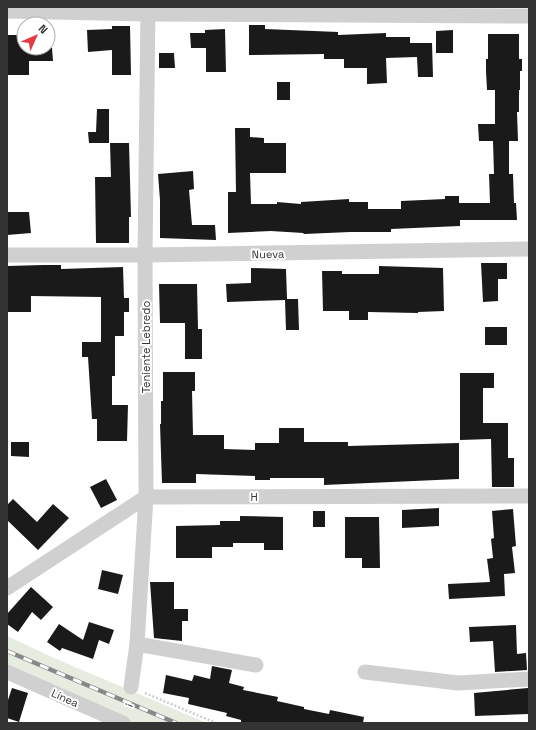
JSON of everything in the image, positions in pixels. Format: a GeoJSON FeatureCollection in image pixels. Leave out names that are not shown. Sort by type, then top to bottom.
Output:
{"type":"FeatureCollection","features":[{"type":"Feature","properties":{"kind":"street"},"geometry":{"type":"LineString","coordinates":[[7,12],[148,11],[529,16]]}},
{"type":"Feature","properties":{"kind":"street","name":"Teniente Lebredo"},"geometry":{"type":"LineString","coordinates":[[131,687],[137,644],[146,497],[145,256],[148,11]]}},
{"type":"Feature","properties":{"kind":"street","name":"Nueva"},"geometry":{"type":"LineString","coordinates":[[7,255],[145,256],[529,249]]}},
{"type":"Feature","properties":{"kind":"street","name":"H"},"geometry":{"type":"LineString","coordinates":[[146,497],[529,496]]}},
{"type":"Feature","properties":{"kind":"street"},"geometry":{"type":"LineString","coordinates":[[7,588],[146,497]]}},
{"type":"Feature","properties":{"kind":"street"},"geometry":{"type":"LineString","coordinates":[[137,644],[256,665]]}},
{"type":"Feature","properties":{"kind":"street","name":"Línea"},"geometry":{"type":"LineString","coordinates":[[7,672],[121,723]]}},
{"type":"Feature","properties":{"kind":"street"},"geometry":{"type":"LineString","coordinates":[[365,672],[458,683],[529,679]]}},
{"type":"Feature","properties":{"kind":"path"},"geometry":{"type":"LineString","coordinates":[[131,687],[216,723]]}},
{"type":"Feature","properties":{"kind":"shaded area"},"geometry":{"type":"Polygon","coordinates":[[[7,636],[54,658],[207,723],[121,723],[7,673],[7,636]]]}},
{"type":"Feature","properties":{"kind":"building"},"geometry":{"type":"Polygon","coordinates":[[[249,25],[265,25],[265,29],[338,32],[338,35],[386,33],[386,37],[410,37],[410,43],[432,43],[433,77],[418,77],[417,57],[386,58],[387,83],[367,84],[367,68],[344,68],[344,59],[324,59],[324,54],[249,55],[249,25]]]}},
{"type":"Feature","properties":{"kind":"building"},"geometry":{"type":"Polygon","coordinates":[[[112,26],[130,26],[131,75],[112,75],[112,50],[88,52],[87,30],[112,29],[112,26]]]}},
{"type":"Feature","properties":{"kind":"building"},"geometry":{"type":"Polygon","coordinates":[[[225,29],[226,72],[206,72],[206,48],[191,48],[190,33],[205,33],[205,30],[225,29]]]}},
{"type":"Feature","properties":{"kind":"building"},"geometry":{"type":"Polygon","coordinates":[[[453,30],[453,53],[436,53],[436,31],[453,30]]]}},
{"type":"Feature","properties":{"kind":"building"},"geometry":{"type":"Polygon","coordinates":[[[488,34],[519,34],[519,59],[522,59],[522,71],[520,71],[519,112],[517,112],[518,141],[509,141],[509,174],[513,174],[514,203],[516,203],[517,220],[460,220],[460,226],[391,229],[391,232],[304,234],[271,231],[228,233],[228,192],[236,192],[235,128],[250,128],[250,137],[264,138],[264,143],[286,143],[286,173],[250,173],[251,204],[277,204],[277,202],[301,204],[301,202],[349,199],[349,202],[368,202],[368,209],[401,209],[401,201],[445,199],[445,196],[459,196],[459,203],[490,203],[489,174],[494,174],[493,141],[479,141],[478,124],[495,124],[495,90],[487,90],[486,59],[488,59],[488,34]]]}},
{"type":"Feature","properties":{"kind":"building"},"geometry":{"type":"Polygon","coordinates":[[[7,35],[16,35],[16,56],[53,56],[53,61],[29,61],[29,75],[7,75],[7,35]]]}},
{"type":"Feature","properties":{"kind":"building"},"geometry":{"type":"Polygon","coordinates":[[[159,53],[174,53],[175,68],[159,68],[159,53]]]}},
{"type":"Feature","properties":{"kind":"building"},"geometry":{"type":"Polygon","coordinates":[[[277,82],[290,82],[290,100],[277,100],[277,82]]]}},
{"type":"Feature","properties":{"kind":"building"},"geometry":{"type":"Polygon","coordinates":[[[97,109],[109,109],[109,143],[89,143],[88,132],[96,132],[97,109]]]}},
{"type":"Feature","properties":{"kind":"building"},"geometry":{"type":"Polygon","coordinates":[[[110,143],[129,143],[131,217],[129,217],[129,243],[96,243],[95,177],[111,177],[110,143]]]}},
{"type":"Feature","properties":{"kind":"building"},"geometry":{"type":"Polygon","coordinates":[[[193,171],[194,189],[189,190],[192,225],[215,225],[216,240],[160,238],[158,174],[193,171]]]}},
{"type":"Feature","properties":{"kind":"building"},"geometry":{"type":"Polygon","coordinates":[[[7,212],[29,212],[31,233],[7,235],[7,212]]]}},
{"type":"Feature","properties":{"kind":"building"},"geometry":{"type":"Polygon","coordinates":[[[481,263],[507,263],[507,279],[498,279],[498,301],[483,302],[481,263]]]}},
{"type":"Feature","properties":{"kind":"building"},"geometry":{"type":"Polygon","coordinates":[[[61,265],[61,269],[123,267],[124,298],[129,298],[129,312],[124,312],[124,336],[115,336],[115,376],[112,376],[112,405],[128,405],[127,441],[97,441],[97,419],[92,419],[88,357],[82,357],[82,342],[101,342],[101,297],[31,296],[31,312],[7,312],[7,266],[61,265]]]}},
{"type":"Feature","properties":{"kind":"building"},"geometry":{"type":"Polygon","coordinates":[[[379,266],[443,268],[444,311],[418,313],[368,312],[368,320],[349,320],[349,311],[323,311],[322,271],[342,271],[342,274],[379,274],[379,266]]]}},
{"type":"Feature","properties":{"kind":"building"},"geometry":{"type":"Polygon","coordinates":[[[251,268],[286,269],[287,299],[298,299],[299,330],[286,330],[285,300],[227,302],[226,284],[251,283],[251,268]]]}},
{"type":"Feature","properties":{"kind":"building"},"geometry":{"type":"Polygon","coordinates":[[[159,284],[197,284],[198,329],[202,329],[202,359],[185,359],[185,323],[160,323],[159,284]]]}},
{"type":"Feature","properties":{"kind":"building"},"geometry":{"type":"Polygon","coordinates":[[[485,327],[507,327],[507,345],[485,345],[485,327]]]}},
{"type":"Feature","properties":{"kind":"building"},"geometry":{"type":"Polygon","coordinates":[[[163,372],[195,372],[195,391],[192,391],[193,435],[224,435],[224,449],[255,450],[255,443],[279,443],[279,428],[304,428],[304,442],[348,442],[348,446],[459,443],[459,479],[324,485],[324,478],[270,478],[270,480],[255,480],[255,476],[196,474],[196,483],[162,483],[160,424],[161,401],[163,401],[163,372]]]}},
{"type":"Feature","properties":{"kind":"building"},"geometry":{"type":"Polygon","coordinates":[[[460,373],[494,373],[494,388],[483,388],[483,423],[508,423],[508,458],[514,458],[514,487],[492,487],[491,439],[460,440],[460,373]]]}},
{"type":"Feature","properties":{"kind":"building"},"geometry":{"type":"Polygon","coordinates":[[[11,442],[29,442],[29,457],[11,456],[11,442]]]}},
{"type":"Feature","properties":{"kind":"building"},"geometry":{"type":"Polygon","coordinates":[[[106,479],[117,500],[101,508],[90,487],[106,479]]]}},
{"type":"Feature","properties":{"kind":"building"},"geometry":{"type":"Polygon","coordinates":[[[13,499],[37,522],[53,504],[69,518],[38,550],[7,520],[7,505],[13,499]]]}},
{"type":"Feature","properties":{"kind":"building"},"geometry":{"type":"Polygon","coordinates":[[[439,508],[439,526],[402,528],[402,510],[439,508]]]}},
{"type":"Feature","properties":{"kind":"building"},"geometry":{"type":"Polygon","coordinates":[[[513,509],[516,546],[512,547],[515,573],[504,574],[505,596],[449,599],[448,584],[490,582],[487,559],[493,558],[491,539],[494,538],[492,511],[513,509]]]}},
{"type":"Feature","properties":{"kind":"building"},"geometry":{"type":"Polygon","coordinates":[[[313,511],[325,511],[325,527],[313,527],[313,511]]]}},
{"type":"Feature","properties":{"kind":"building"},"geometry":{"type":"Polygon","coordinates":[[[240,516],[283,517],[283,550],[264,550],[264,543],[233,543],[233,547],[212,547],[212,558],[176,558],[176,526],[220,525],[220,521],[240,521],[240,516]]]}},
{"type":"Feature","properties":{"kind":"building"},"geometry":{"type":"Polygon","coordinates":[[[345,517],[379,517],[380,568],[362,568],[362,558],[345,558],[345,517]]]}},
{"type":"Feature","properties":{"kind":"building"},"geometry":{"type":"Polygon","coordinates":[[[102,570],[123,575],[118,594],[98,589],[102,570]]]}},
{"type":"Feature","properties":{"kind":"building"},"geometry":{"type":"Polygon","coordinates":[[[150,582],[174,582],[174,609],[188,609],[188,621],[182,621],[182,641],[154,638],[150,582]]]}},
{"type":"Feature","properties":{"kind":"building"},"geometry":{"type":"Polygon","coordinates":[[[31,587],[53,607],[41,620],[32,612],[18,632],[7,624],[7,614],[31,587]]]}},
{"type":"Feature","properties":{"kind":"building"},"geometry":{"type":"Polygon","coordinates":[[[89,622],[114,630],[109,644],[99,640],[93,659],[62,648],[60,651],[47,642],[59,624],[83,640],[89,622]]]}},
{"type":"Feature","properties":{"kind":"building"},"geometry":{"type":"Polygon","coordinates":[[[516,625],[517,654],[526,653],[527,670],[495,672],[493,641],[470,642],[469,627],[516,625]]]}},
{"type":"Feature","properties":{"kind":"building"},"geometry":{"type":"Polygon","coordinates":[[[212,666],[232,670],[229,683],[244,687],[243,690],[278,697],[277,701],[304,707],[304,709],[329,714],[330,710],[364,717],[363,723],[241,723],[241,720],[226,716],[227,713],[188,704],[189,698],[163,693],[166,675],[192,681],[194,675],[210,679],[212,666]]]}},
{"type":"Feature","properties":{"kind":"building"},"geometry":{"type":"Polygon","coordinates":[[[12,688],[28,693],[19,722],[7,718],[7,703],[12,688]]]}},
{"type":"Feature","properties":{"kind":"building"},"geometry":{"type":"Polygon","coordinates":[[[528,688],[529,714],[475,716],[474,693],[528,688]]]}},
{"type":"Feature","properties":{"kind":"railway"},"geometry":{"type":"LineString","coordinates":[[7,651],[176,723]]}}]}
